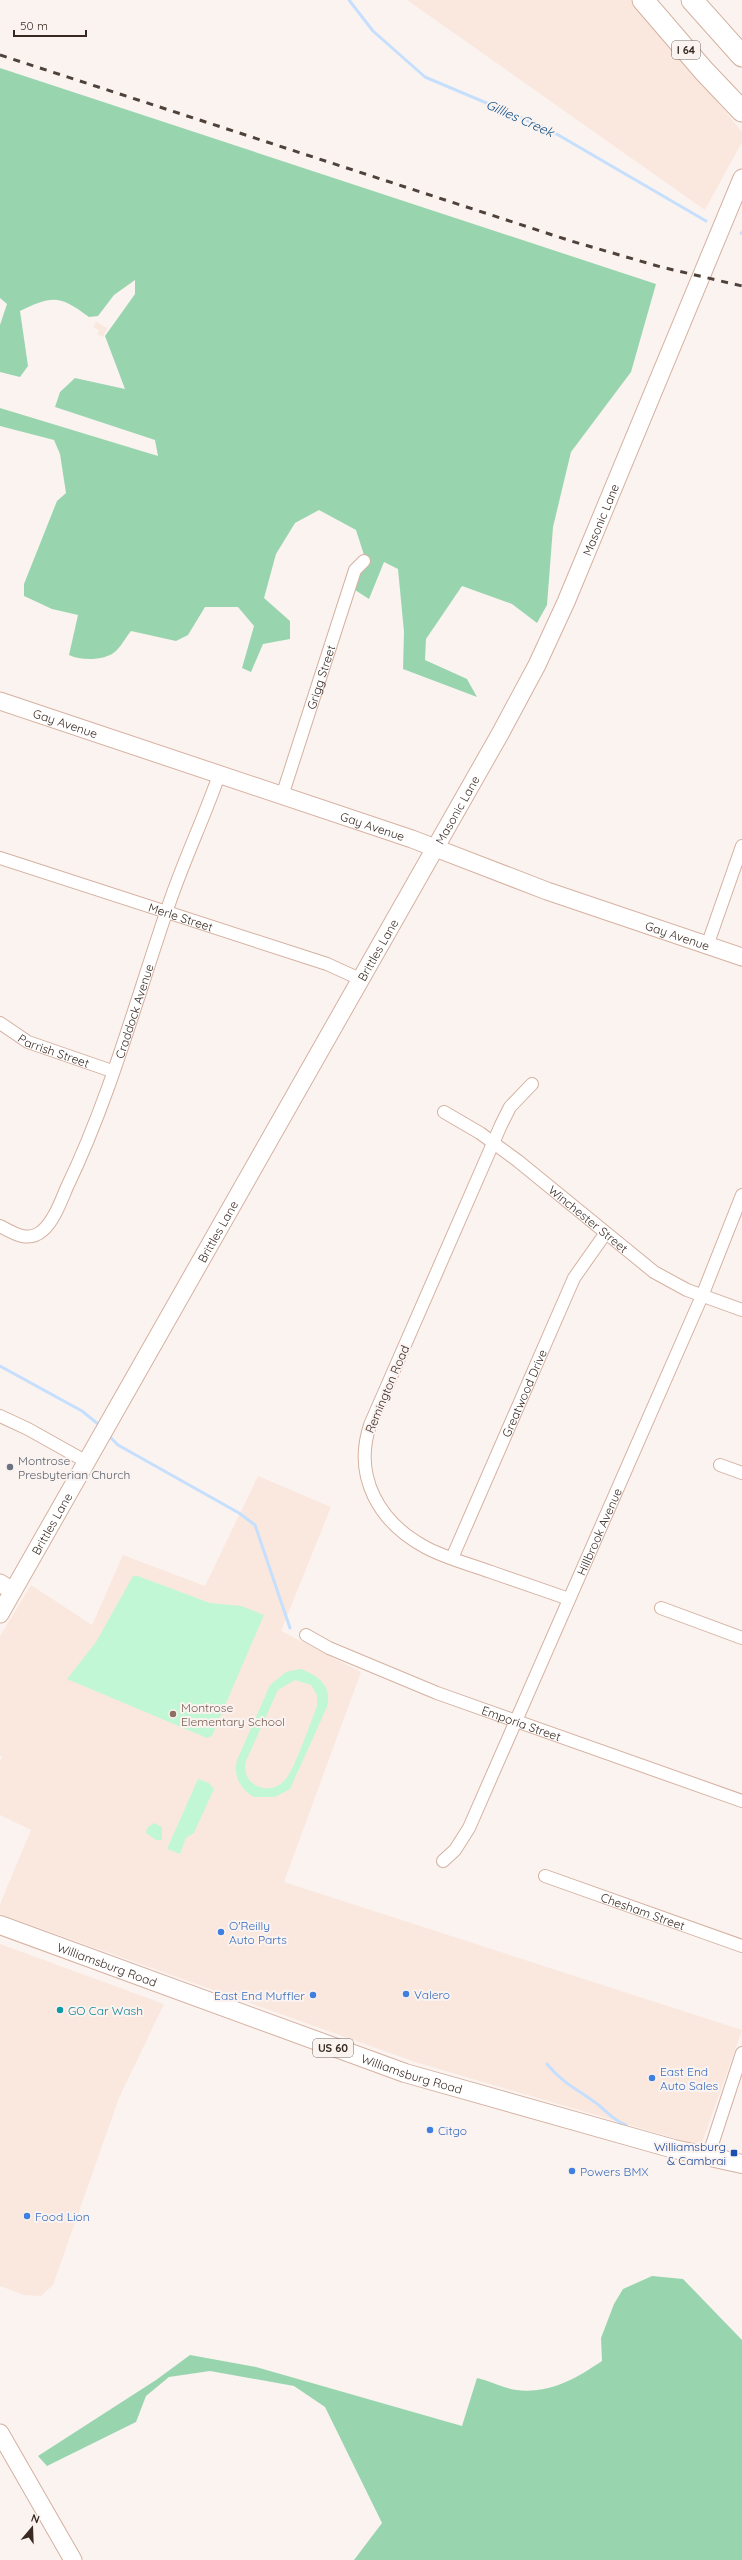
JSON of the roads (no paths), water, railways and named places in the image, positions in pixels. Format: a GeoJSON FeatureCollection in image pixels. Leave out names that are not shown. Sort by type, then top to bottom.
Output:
{"type":"FeatureCollection","features":[{"type":"Feature","properties":{"kind":"highway","name":"I 64"},"geometry":{"type":"LineString","coordinates":[[643,0],[736,104]]}},
{"type":"Feature","properties":{"kind":"highway"},"geometry":{"type":"LineString","coordinates":[[692,0],[742,56]]}},
{"type":"Feature","properties":{"kind":"main road","name":"Masonic Lane"},"geometry":{"type":"LineString","coordinates":[[434,848],[537,665],[566,602],[742,178]]}},
{"type":"Feature","properties":{"kind":"main road","name":"Gay Avenue"},"geometry":{"type":"LineString","coordinates":[[0,701],[434,848],[547,891],[742,958]]}},
{"type":"Feature","properties":{"kind":"main road","name":"Brittles Lane"},"geometry":{"type":"LineString","coordinates":[[0,1614],[6,1587],[87,1462],[434,848]]}},
{"type":"Feature","properties":{"kind":"main road","name":"Williamsburg Road"},"geometry":{"type":"LineString","coordinates":[[0,1925],[405,2073],[742,2164]]}},
{"type":"Feature","properties":{"kind":"main road"},"geometry":{"type":"LineString","coordinates":[[0,2433],[73,2560]]}},
{"type":"Feature","properties":{"kind":"street","name":"Grigg Street"},"geometry":{"type":"LineString","coordinates":[[282,796],[355,570],[364,561]]}},
{"type":"Feature","properties":{"kind":"street","name":"Craddock Avenue"},"geometry":{"type":"LineString","coordinates":[[0,1226],[19,1236],[30,1236],[45,1228],[58,1206],[86,1145],[142,991],[166,912],[219,775]]}},
{"type":"Feature","properties":{"kind":"street"},"geometry":{"type":"LineString","coordinates":[[707,946],[742,846]]}},
{"type":"Feature","properties":{"kind":"street","name":"Merle Street"},"geometry":{"type":"LineString","coordinates":[[0,858],[327,964],[360,979]]}},
{"type":"Feature","properties":{"kind":"street","name":"Parrish Street"},"geometry":{"type":"LineString","coordinates":[[0,1023],[28,1042],[112,1071]]}},
{"type":"Feature","properties":{"kind":"street","name":"Remington Road"},"geometry":{"type":"LineString","coordinates":[[532,1084],[510,1106],[493,1143],[370,1425],[364,1447],[363,1459],[368,1481],[384,1512],[398,1528],[424,1546],[452,1558],[569,1599]]}},
{"type":"Feature","properties":{"kind":"street","name":"Winchester Street"},"geometry":{"type":"LineString","coordinates":[[444,1112],[493,1143],[654,1272],[702,1296],[742,1310]]}},
{"type":"Feature","properties":{"kind":"street","name":"Hillbrook Avenue"},"geometry":{"type":"LineString","coordinates":[[443,1861],[455,1850],[468,1828],[702,1296],[732,1224],[742,1195]]}},
{"type":"Feature","properties":{"kind":"street","name":"Greatwood Drive"},"geometry":{"type":"LineString","coordinates":[[452,1558],[574,1278],[605,1234]]}},
{"type":"Feature","properties":{"kind":"street"},"geometry":{"type":"LineString","coordinates":[[0,1416],[87,1462]]}},
{"type":"Feature","properties":{"kind":"street"},"geometry":{"type":"LineString","coordinates":[[720,1466],[742,1473]]}},
{"type":"Feature","properties":{"kind":"street"},"geometry":{"type":"LineString","coordinates":[[661,1608],[742,1638]]}},
{"type":"Feature","properties":{"kind":"street","name":"Emporia Street"},"geometry":{"type":"LineString","coordinates":[[306,1635],[392,1675],[515,1721],[742,1800]]}},
{"type":"Feature","properties":{"kind":"street","name":"Chesham Street"},"geometry":{"type":"LineString","coordinates":[[544,1876],[742,1946]]}},
{"type":"Feature","properties":{"kind":"street"},"geometry":{"type":"LineString","coordinates":[[708,2156],[742,2054]]}},
{"type":"Feature","properties":{"kind":"waterway","name":"Gillies Creek"},"geometry":{"type":"LineString","coordinates":[[349,0],[373,31],[425,77],[548,129],[706,221]]}},
{"type":"Feature","properties":{"kind":"waterway"},"geometry":{"type":"LineString","coordinates":[[0,1366],[82,1411],[98,1424]]}},
{"type":"Feature","properties":{"kind":"waterway"},"geometry":{"type":"LineString","coordinates":[[110,1437],[118,1445],[239,1513],[255,1525],[290,1628]]}},
{"type":"Feature","properties":{"kind":"waterway"},"geometry":{"type":"LineString","coordinates":[[547,2064],[566,2083],[594,2101],[615,2119],[626,2125]]}},
{"type":"Feature","properties":{"kind":"railway"},"geometry":{"type":"LineString","coordinates":[[0,55],[571,241],[661,267],[742,286]]}},
{"type":"Feature","properties":{"kind":"place","name":"Montrose Presbyterian Church"},"geometry":{"type":"Point","coordinates":[10,1467]}},
{"type":"Feature","properties":{"kind":"place","name":"Montrose Elementary School"},"geometry":{"type":"Point","coordinates":[173,1714]}},
{"type":"Feature","properties":{"kind":"place","name":"O'Reilly Auto Parts"},"geometry":{"type":"Point","coordinates":[221,1932]}},
{"type":"Feature","properties":{"kind":"place","name":"Valero"},"geometry":{"type":"Point","coordinates":[406,1994]}},
{"type":"Feature","properties":{"kind":"place","name":"East End Muffler"},"geometry":{"type":"Point","coordinates":[313,1995]}},
{"type":"Feature","properties":{"kind":"place","name":"GO Car Wash"},"geometry":{"type":"Point","coordinates":[60,2010]}},
{"type":"Feature","properties":{"kind":"place","name":"East End Auto Sales"},"geometry":{"type":"Point","coordinates":[652,2078]}},
{"type":"Feature","properties":{"kind":"place","name":"Citgo"},"geometry":{"type":"Point","coordinates":[430,2130]}},
{"type":"Feature","properties":{"kind":"place","name":"Williamsburg & Cambrai"},"geometry":{"type":"Point","coordinates":[734,2153]}},
{"type":"Feature","properties":{"kind":"place","name":"Powers BMX"},"geometry":{"type":"Point","coordinates":[572,2171]}},
{"type":"Feature","properties":{"kind":"place","name":"Food Lion"},"geometry":{"type":"Point","coordinates":[27,2216]}}]}
